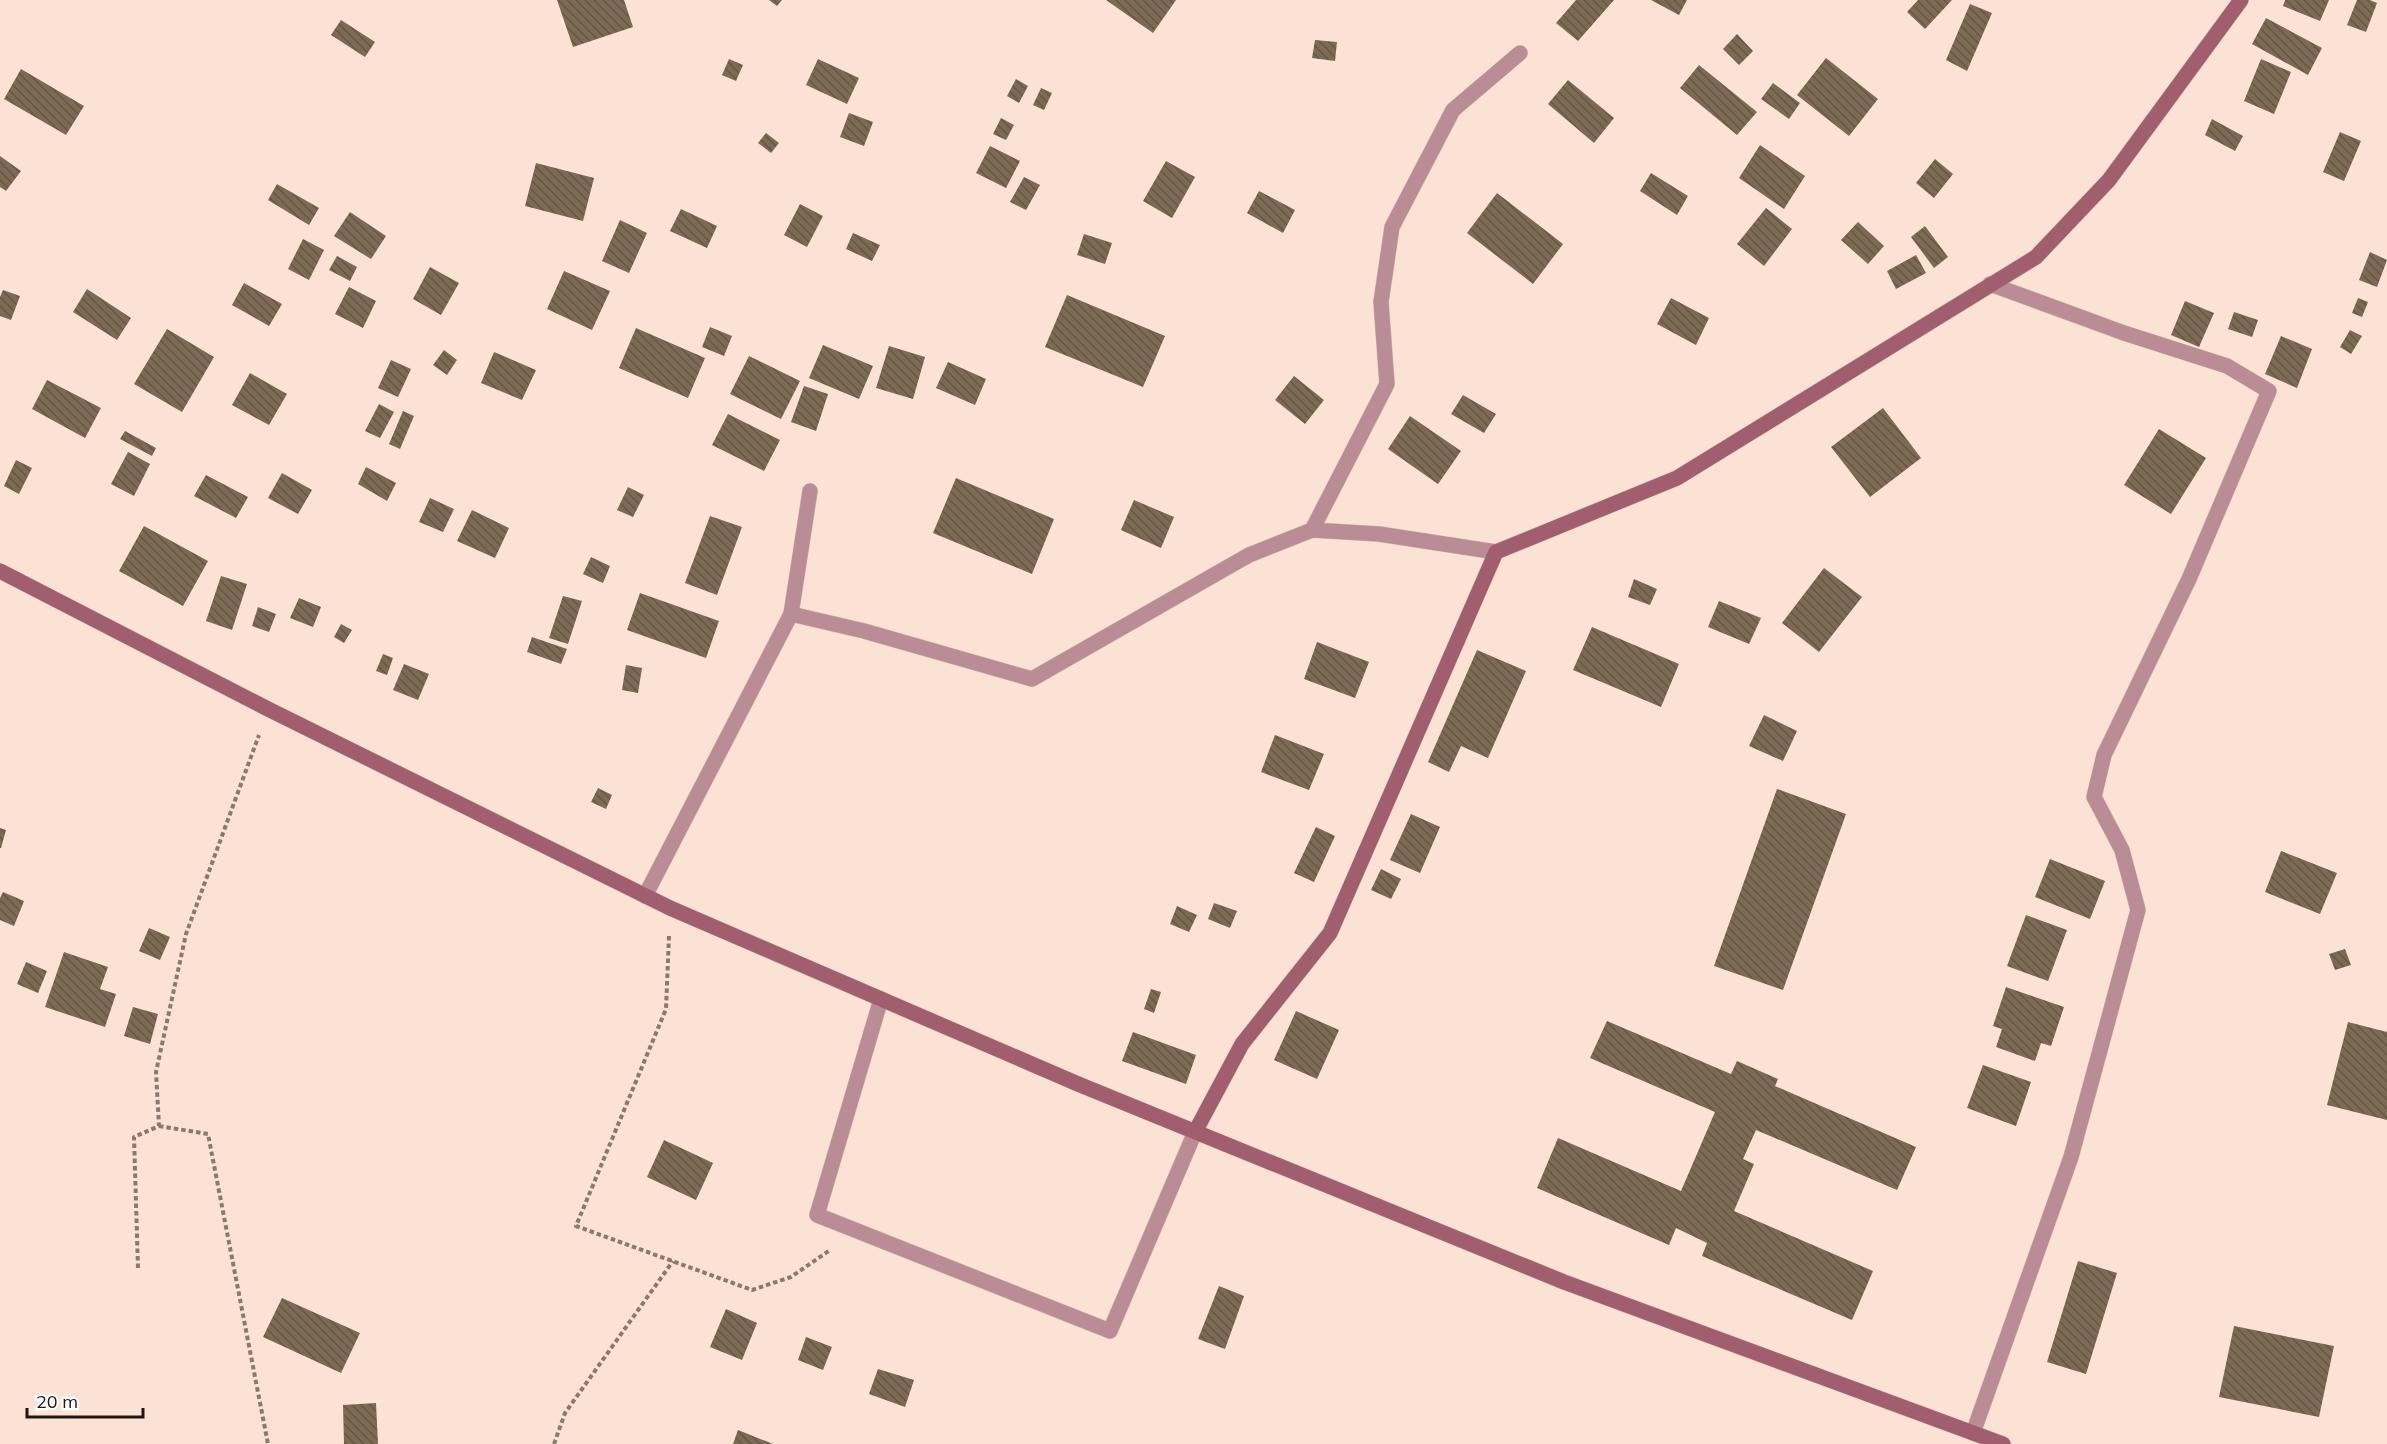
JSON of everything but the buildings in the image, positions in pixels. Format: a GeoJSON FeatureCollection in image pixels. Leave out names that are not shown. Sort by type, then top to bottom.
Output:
{"type":"FeatureCollection","features":[{"type":"Feature","properties":{"kind":"street"},"geometry":{"type":"LineString","coordinates":[[791,614],[864,631],[1032,679],[1249,555],[1312,530],[1379,534],[1496,552],[1677,478],[2036,257],[2109,180],[2241,0]]}},
{"type":"Feature","properties":{"kind":"street"},"geometry":{"type":"LineString","coordinates":[[1312,530],[1386,384],[1381,302],[1392,227],[1453,110],[1520,53]]}},
{"type":"Feature","properties":{"kind":"street"},"geometry":{"type":"LineString","coordinates":[[1973,1433],[2071,1157],[2138,910],[2122,850],[2094,797],[2104,755],[2189,579],[2269,391],[2227,366],[2113,330],[1990,284]]}},
{"type":"Feature","properties":{"kind":"street"},"geometry":{"type":"LineString","coordinates":[[645,896],[791,614],[810,491]]}},
{"type":"Feature","properties":{"kind":"street"},"geometry":{"type":"LineString","coordinates":[[880,999],[818,1215],[1110,1331],[1195,1132],[1242,1044],[1330,933],[1496,552]]}},
{"type":"Feature","properties":{"kind":"street"},"geometry":{"type":"LineString","coordinates":[[0,571],[268,709],[670,908],[1195,1132],[1564,1282],[2003,1444]]}},
{"type":"Feature","properties":{"kind":"path"},"geometry":{"type":"LineString","coordinates":[[159,1126],[156,1072],[186,934],[268,709]]}},
{"type":"Feature","properties":{"kind":"path"},"geometry":{"type":"LineString","coordinates":[[670,908],[666,1009],[576,1226],[752,1290],[791,1277],[857,1231]]}},
{"type":"Feature","properties":{"kind":"path"},"geometry":{"type":"LineString","coordinates":[[138,1268],[134,1137],[159,1126],[208,1134],[268,1444]]}},
{"type":"Feature","properties":{"kind":"path"},"geometry":{"type":"LineString","coordinates":[[554,1444],[565,1413],[673,1261]]}}]}
